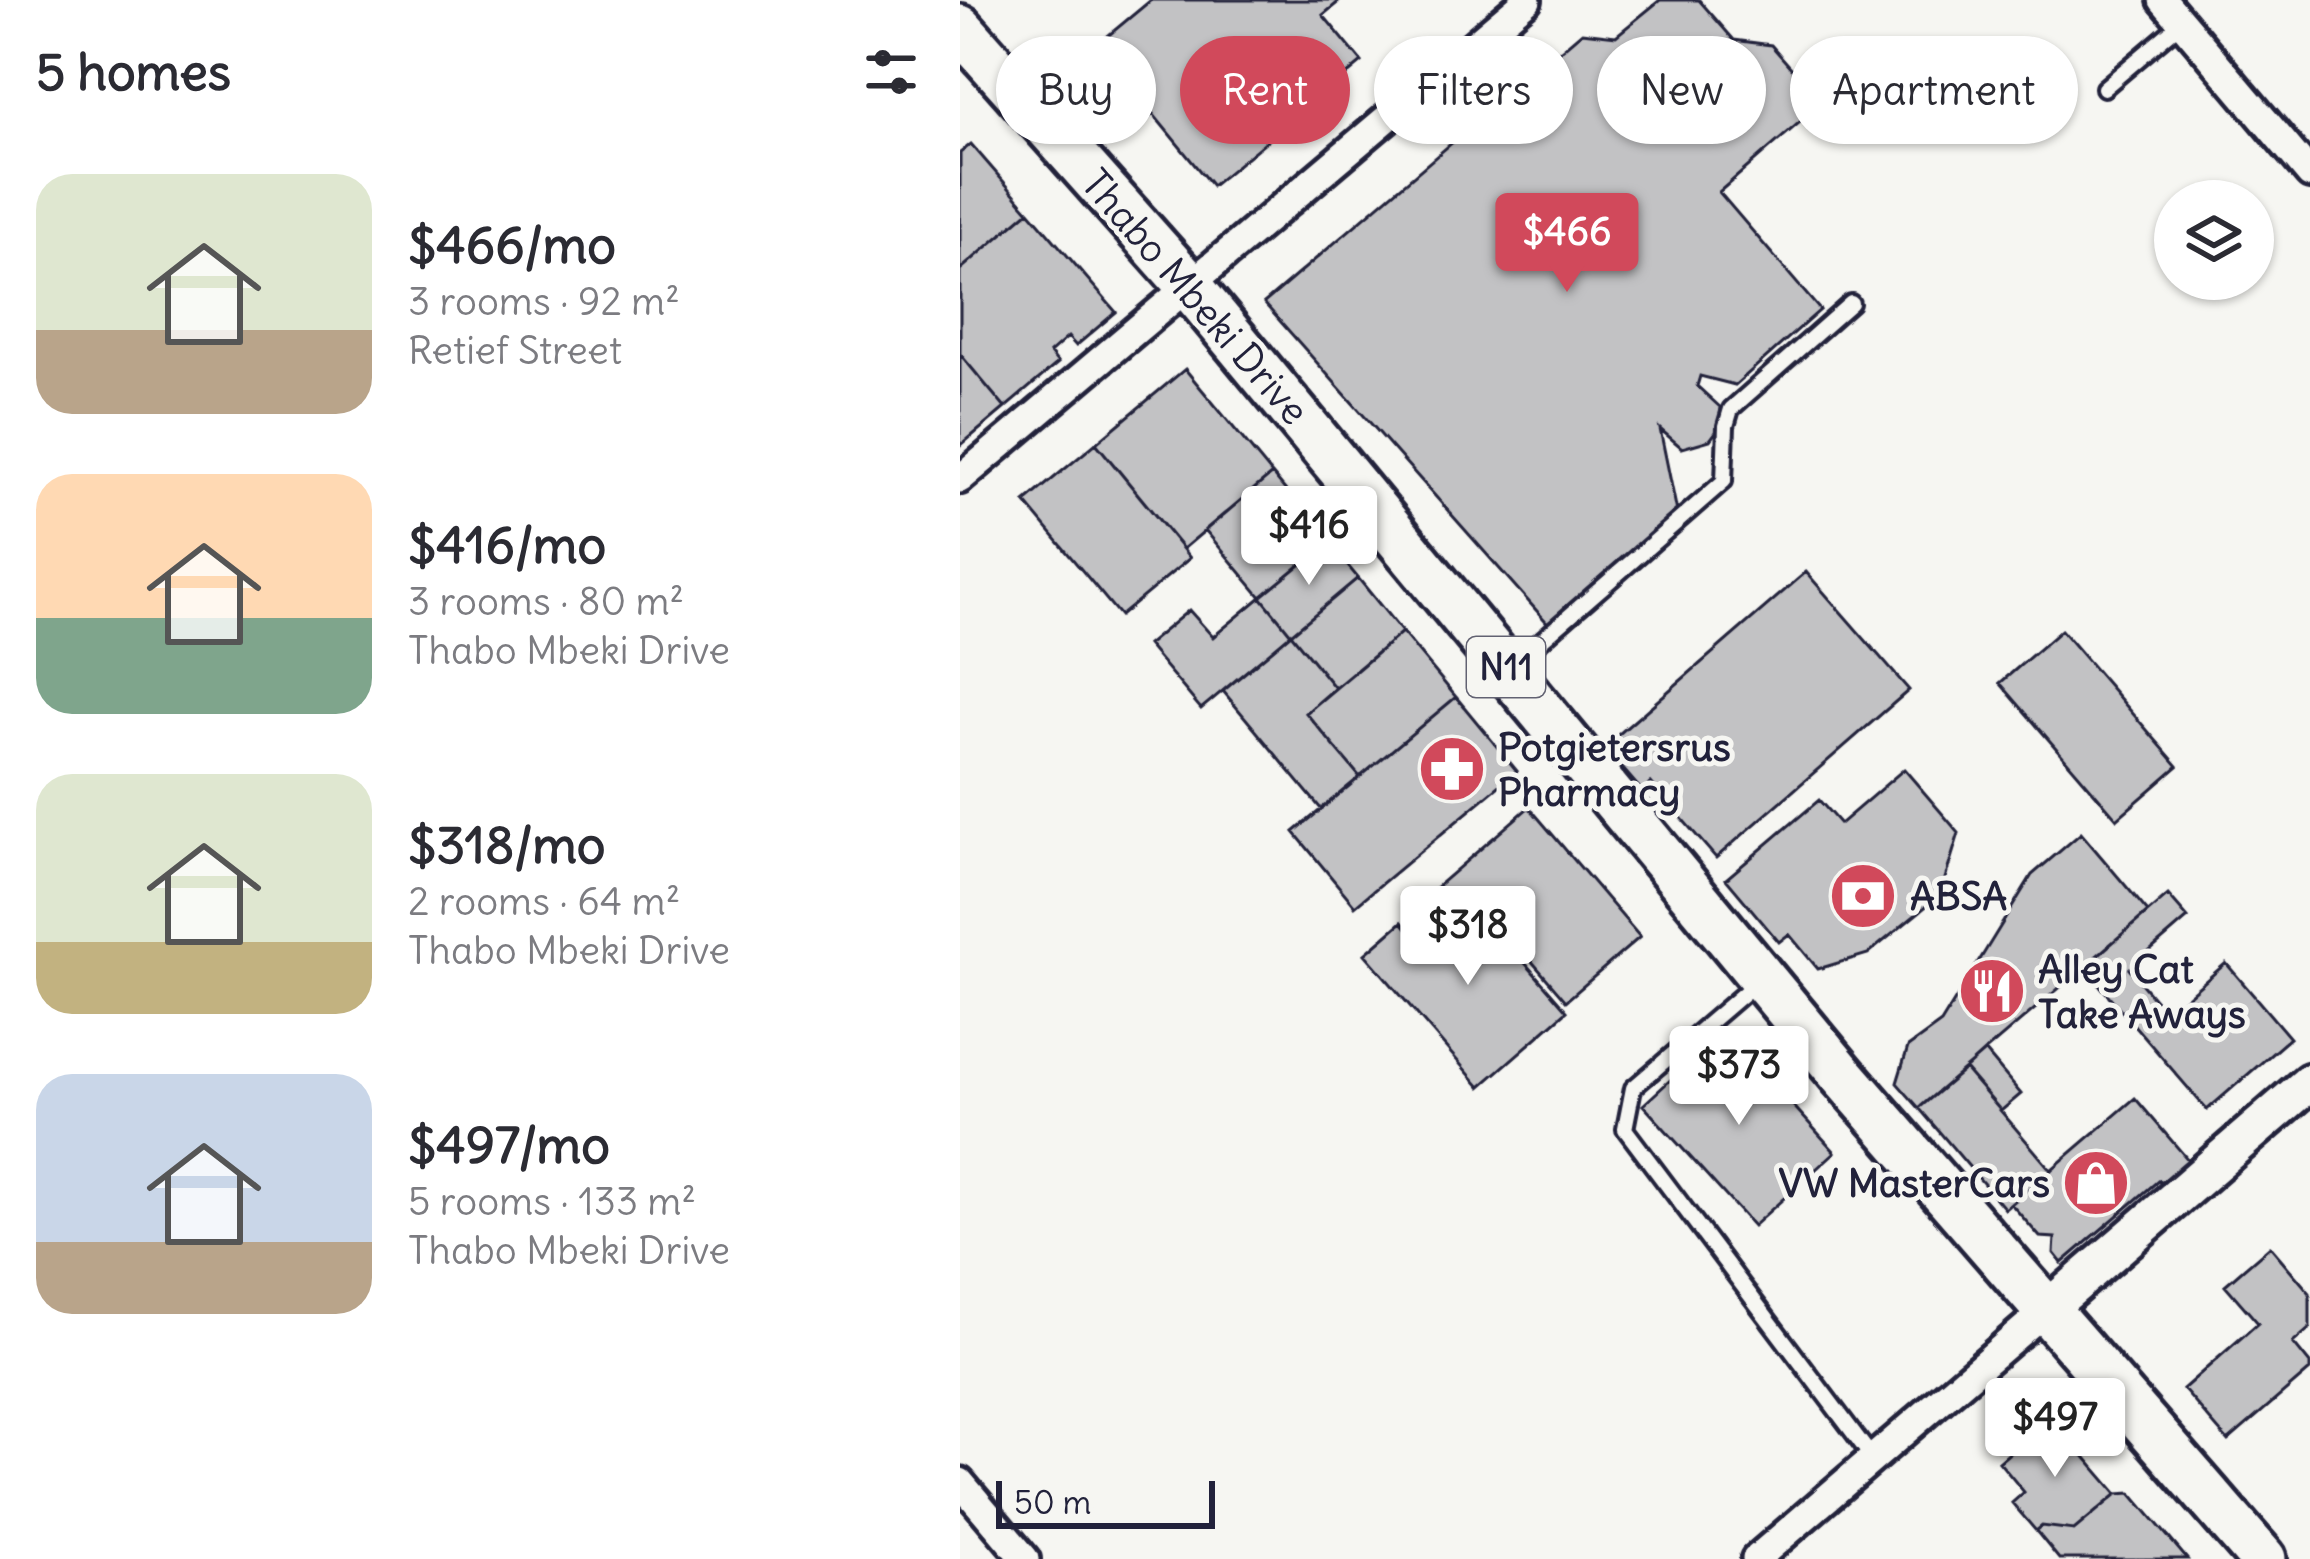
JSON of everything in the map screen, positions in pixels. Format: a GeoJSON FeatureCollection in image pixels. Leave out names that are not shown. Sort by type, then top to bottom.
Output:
{"type":"FeatureCollection","features":[{"type":"Feature","properties":{"kind":"highway","name":"Thabo Mbeki Drive"},"geometry":{"type":"LineString","coordinates":[[960,28],[1187,284],[1762,978],[2263,1559]]}},
{"type":"Feature","properties":{"kind":"main road"},"geometry":{"type":"LineString","coordinates":[[2046,1310],[2310,1082]]}},
{"type":"Feature","properties":{"kind":"street"},"geometry":{"type":"LineString","coordinates":[[960,479],[1527,0]]}},
{"type":"Feature","properties":{"kind":"street"},"geometry":{"type":"LineString","coordinates":[[2172,11],[2310,174]]}},
{"type":"Feature","properties":{"kind":"street"},"geometry":{"type":"LineString","coordinates":[[1756,1559],[2046,1310]]}},
{"type":"Feature","properties":{"kind":"street"},"geometry":{"type":"LineString","coordinates":[[960,1483],[1025,1559]]}},
{"type":"Feature","properties":{"kind":"lane"},"geometry":{"type":"LineString","coordinates":[[2104,88],[2172,11]]}},
{"type":"Feature","properties":{"kind":"lane"},"geometry":{"type":"LineString","coordinates":[[1508,670],[1724,481],[1731,409],[1850,303]]}},
{"type":"Feature","properties":{"kind":"lane"},"geometry":{"type":"LineString","coordinates":[[1762,978],[1633,1088],[1625,1129],[1874,1460]]}},
{"type":"Feature","properties":{"kind":"building"},"geometry":{"type":"Polygon","coordinates":[[[1151,0],[1341,0],[1323,15],[1340,36],[1180,36],[1180,144],[1263,144],[1212,186],[1156,118],[1156,36],[1108,36],[1151,0]]]}},
{"type":"Feature","properties":{"kind":"building"},"geometry":{"type":"Polygon","coordinates":[[[1660,0],[1699,0],[1730,36],[1616,36],[1660,0]]]}},
{"type":"Feature","properties":{"kind":"building"},"geometry":{"type":"Polygon","coordinates":[[[1582,32],[1616,36],[1597,36],[1597,144],[1766,144],[1766,44],[1790,67],[1790,131],[1719,192],[1820,310],[1735,385],[1700,376],[1697,386],[1721,408],[1719,428],[1710,440],[1682,448],[1660,429],[1677,512],[1552,628],[1264,303],[1451,144],[1573,144],[1573,40],[1582,32]]]}},
{"type":"Feature","properties":{"kind":"building"},"geometry":{"type":"Polygon","coordinates":[[[1350,48],[1362,62],[1350,72],[1350,48]]]}},
{"type":"Feature","properties":{"kind":"building"},"geometry":{"type":"Polygon","coordinates":[[[971,144],[1029,211],[960,270],[960,153],[971,144]]]}},
{"type":"Feature","properties":{"kind":"building"},"geometry":{"type":"Polygon","coordinates":[[[1029,211],[1116,312],[1076,346],[1068,337],[1050,353],[1058,363],[1005,408],[960,354],[960,270],[1029,211]]]}},
{"type":"Feature","properties":{"kind":"building"},"geometry":{"type":"Polygon","coordinates":[[[960,354],[1005,408],[960,446],[960,354]]]}},
{"type":"Feature","properties":{"kind":"building"},"geometry":{"type":"Polygon","coordinates":[[[1185,369],[1272,474],[1183,549],[1096,443],[1185,369]]]}},
{"type":"Feature","properties":{"kind":"building"},"geometry":{"type":"Polygon","coordinates":[[[1096,443],[1190,558],[1120,616],[1025,502],[1096,443]]]}},
{"type":"Feature","properties":{"kind":"building"},"geometry":{"type":"Polygon","coordinates":[[[1272,474],[1328,542],[1261,597],[1205,530],[1272,474]]]}},
{"type":"Feature","properties":{"kind":"building"},"geometry":{"type":"Polygon","coordinates":[[[1328,542],[1358,578],[1291,634],[1261,597],[1328,542]]]}},
{"type":"Feature","properties":{"kind":"building"},"geometry":{"type":"Polygon","coordinates":[[[1806,572],[1909,690],[1716,858],[1651,783],[1642,791],[1604,747],[1806,572]]]}},
{"type":"Feature","properties":{"kind":"building"},"geometry":{"type":"Polygon","coordinates":[[[1358,578],[1402,632],[1335,688],[1291,634],[1358,578]]]}},
{"type":"Feature","properties":{"kind":"building"},"geometry":{"type":"Polygon","coordinates":[[[1261,597],[1291,634],[1201,709],[1147,645],[1189,610],[1213,637],[1261,597]]]}},
{"type":"Feature","properties":{"kind":"building"},"geometry":{"type":"Polygon","coordinates":[[[2061,630],[2178,766],[2117,819],[2000,683],[2061,630]]]}},
{"type":"Feature","properties":{"kind":"building"},"geometry":{"type":"Polygon","coordinates":[[[1402,632],[1456,697],[1360,777],[1306,713],[1402,632]]]}},
{"type":"Feature","properties":{"kind":"building"},"geometry":{"type":"Polygon","coordinates":[[[1291,634],[1335,688],[1306,713],[1360,777],[1321,809],[1223,691],[1291,634]]]}},
{"type":"Feature","properties":{"kind":"building"},"geometry":{"type":"Polygon","coordinates":[[[1456,697],[1517,771],[1355,906],[1294,832],[1456,697]]]}},
{"type":"Feature","properties":{"kind":"building"},"geometry":{"type":"Polygon","coordinates":[[[1904,769],[1959,833],[1940,895],[1868,954],[1818,969],[1789,934],[1779,942],[1726,879],[1819,800],[1840,824],[1904,769]]]}},
{"type":"Feature","properties":{"kind":"building"},"geometry":{"type":"Polygon","coordinates":[[[1529,807],[1640,937],[1566,1001],[1510,936],[1505,940],[1466,895],[1422,933],[1416,917],[1420,901],[1529,807]]]}},
{"type":"Feature","properties":{"kind":"building"},"geometry":{"type":"Polygon","coordinates":[[[2081,833],[2148,912],[1919,1108],[1897,1083],[1908,1047],[1941,1023],[2032,875],[2081,833]]]}},
{"type":"Feature","properties":{"kind":"building"},"geometry":{"type":"Polygon","coordinates":[[[1466,895],[1567,1011],[1480,1087],[1365,954],[1402,922],[1416,939],[1466,895]]]}},
{"type":"Feature","properties":{"kind":"building"},"geometry":{"type":"Polygon","coordinates":[[[2168,895],[2188,918],[2129,969],[2167,1014],[2226,963],[2290,1038],[2207,1110],[2084,967],[2168,895]]]}},
{"type":"Feature","properties":{"kind":"building"},"geometry":{"type":"Polygon","coordinates":[[[1725,1030],[1835,1152],[1753,1226],[1643,1105],[1725,1030]]]}},
{"type":"Feature","properties":{"kind":"building"},"geometry":{"type":"Polygon","coordinates":[[[1985,1051],[2021,1094],[2001,1111],[1965,1069],[1985,1051]]]}},
{"type":"Feature","properties":{"kind":"building"},"geometry":{"type":"Polygon","coordinates":[[[1965,1069],[2051,1170],[2005,1209],[1919,1108],[1965,1069]]]}},
{"type":"Feature","properties":{"kind":"building","name":"VW MasterCars"},"geometry":{"type":"Polygon","coordinates":[[[2135,1098],[2190,1162],[2163,1186],[2159,1180],[2062,1263],[2054,1253],[2055,1238],[2040,1237],[2011,1204],[2135,1098]]]}},
{"type":"Feature","properties":{"kind":"building"},"geometry":{"type":"Polygon","coordinates":[[[2270,1246],[2310,1293],[2310,1328],[2293,1343],[2310,1370],[2228,1441],[2183,1389],[2258,1323],[2225,1285],[2270,1246]]]}},
{"type":"Feature","properties":{"kind":"building"},"geometry":{"type":"Polygon","coordinates":[[[2051,1417],[2117,1494],[2074,1530],[2042,1526],[2036,1531],[2012,1503],[2024,1492],[1999,1462],[2051,1417]]]}},
{"type":"Feature","properties":{"kind":"building"},"geometry":{"type":"Polygon","coordinates":[[[2131,1493],[2187,1559],[2059,1559],[2036,1531],[2042,1526],[2074,1530],[2117,1494],[2131,1493]]]}},
{"type":"Feature","properties":{"kind":"place","name":"Potgietersrus Pharmacy"},"geometry":{"type":"Point","coordinates":[1452,769]}},
{"type":"Feature","properties":{"kind":"place","name":"ABSA"},"geometry":{"type":"Point","coordinates":[1863,896]}},
{"type":"Feature","properties":{"kind":"place","name":"Alley Cat Take Aways"},"geometry":{"type":"Point","coordinates":[1992,991]}},
{"type":"Feature","properties":{"kind":"place","name":"VW MasterCars"},"geometry":{"type":"Point","coordinates":[2096,1183]}}]}
